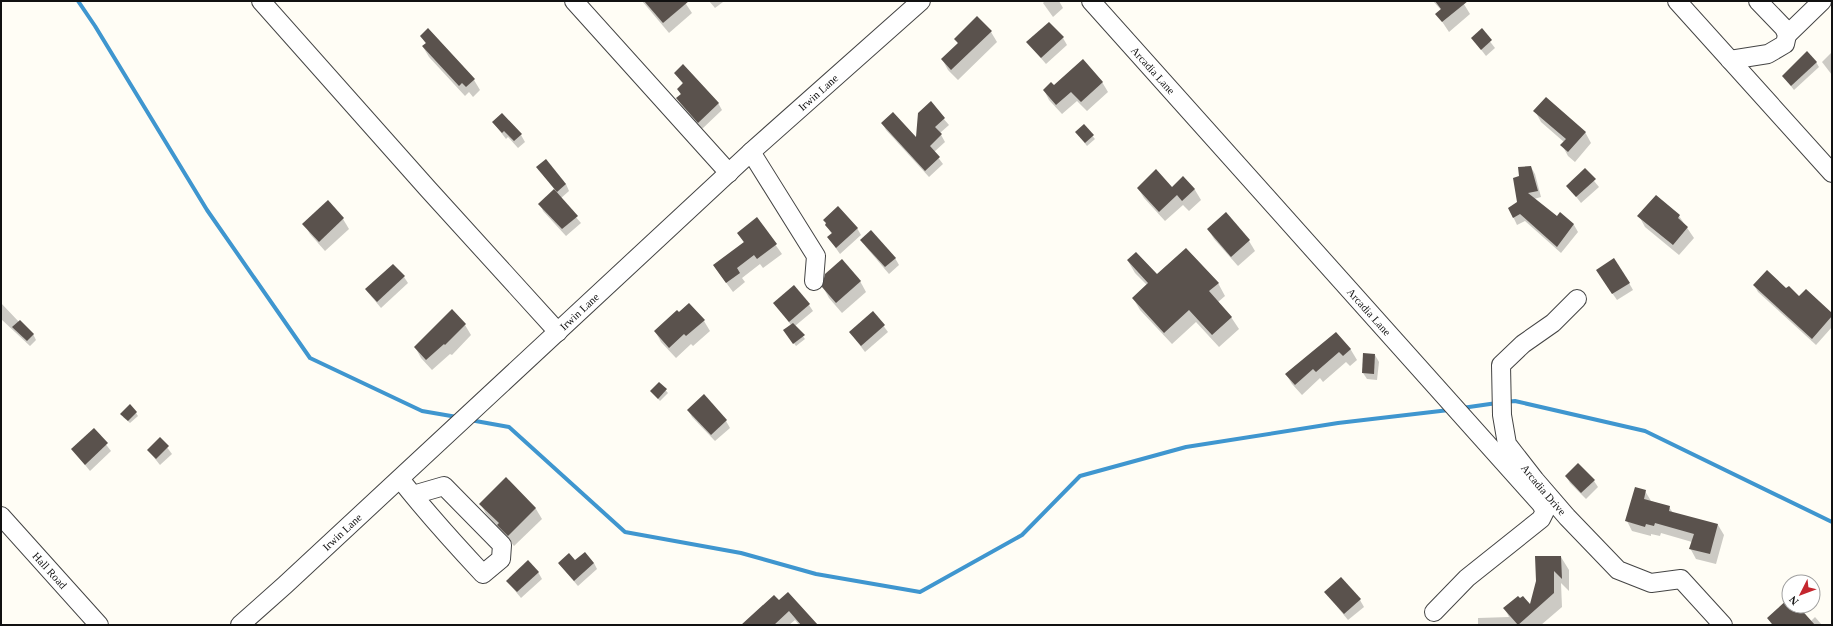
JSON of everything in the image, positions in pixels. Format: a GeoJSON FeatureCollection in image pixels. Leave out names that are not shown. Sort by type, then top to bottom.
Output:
{"type":"FeatureCollection","features":[{"type":"Feature","properties":{"kind":"street"},"geometry":{"type":"LineString","coordinates":[[261,1],[428,189],[558,332]]}},
{"type":"Feature","properties":{"kind":"street"},"geometry":{"type":"LineString","coordinates":[[574,1],[729,173]]}},
{"type":"Feature","properties":{"kind":"street","name":"Irwin Lane"},"geometry":{"type":"LineString","coordinates":[[240,625],[400,479],[751,152],[921,1]]}},
{"type":"Feature","properties":{"kind":"street","name":"Arcadia Lane"},"geometry":{"type":"LineString","coordinates":[[1091,1],[1541,504],[1545,512],[1541,519],[1467,578],[1434,612]]}},
{"type":"Feature","properties":{"kind":"street"},"geometry":{"type":"LineString","coordinates":[[1677,1],[1832,173]]}},
{"type":"Feature","properties":{"kind":"street"},"geometry":{"type":"LineString","coordinates":[[1758,1],[1784,28],[1787,35]]}},
{"type":"Feature","properties":{"kind":"street"},"geometry":{"type":"LineString","coordinates":[[1730,60],[1768,54],[1784,44],[1787,35],[1822,1]]}},
{"type":"Feature","properties":{"kind":"street"},"geometry":{"type":"LineString","coordinates":[[751,152],[816,256],[814,281]]}},
{"type":"Feature","properties":{"kind":"street","name":"Arcadia Drive"},"geometry":{"type":"LineString","coordinates":[[1577,299],[1553,323],[1523,344],[1501,365],[1502,415],[1508,444],[1530,474],[1566,517],[1618,570],[1651,583],[1681,579],[1723,625]]}},
{"type":"Feature","properties":{"kind":"street"},"geometry":{"type":"LineString","coordinates":[[400,479],[445,535],[483,574],[501,559],[502,545],[444,486],[413,495]]}},
{"type":"Feature","properties":{"kind":"street","name":"Hall Road"},"geometry":{"type":"LineString","coordinates":[[1,516],[99,625]]}},
{"type":"Feature","properties":{"kind":"building"},"geometry":{"type":"Polygon","coordinates":[[[644,1],[689,1],[663,23],[644,1]]]}},
{"type":"Feature","properties":{"kind":"building"},"geometry":{"type":"Polygon","coordinates":[[[1435,1],[1468,1],[1442,22],[1435,14],[1441,9],[1435,1]]]}},
{"type":"Feature","properties":{"kind":"building"},"geometry":{"type":"Polygon","coordinates":[[[977,16],[992,31],[951,70],[941,59],[958,43],[954,39],[977,16]]]}},
{"type":"Feature","properties":{"kind":"building"},"geometry":{"type":"Polygon","coordinates":[[[1049,22],[1064,37],[1041,58],[1026,42],[1049,22]]]}},
{"type":"Feature","properties":{"kind":"building"},"geometry":{"type":"Polygon","coordinates":[[[428,28],[475,79],[466,87],[462,83],[459,86],[422,46],[426,43],[420,36],[428,28]]]}},
{"type":"Feature","properties":{"kind":"building"},"geometry":{"type":"Polygon","coordinates":[[[1482,28],[1492,40],[1481,50],[1471,38],[1482,28]]]}},
{"type":"Feature","properties":{"kind":"building"},"geometry":{"type":"Polygon","coordinates":[[[1807,51],[1817,62],[1791,86],[1782,76],[1807,51]]]}},
{"type":"Feature","properties":{"kind":"building"},"geometry":{"type":"Polygon","coordinates":[[[1083,59],[1103,82],[1081,102],[1071,92],[1056,105],[1043,90],[1051,82],[1054,85],[1083,59]]]}},
{"type":"Feature","properties":{"kind":"building"},"geometry":{"type":"Polygon","coordinates":[[[683,64],[719,103],[698,123],[676,98],[681,94],[677,89],[683,83],[674,73],[683,64]]]}},
{"type":"Feature","properties":{"kind":"building"},"geometry":{"type":"Polygon","coordinates":[[[1546,97],[1586,132],[1568,152],[1560,145],[1566,139],[1533,111],[1546,97]]]}},
{"type":"Feature","properties":{"kind":"building"},"geometry":{"type":"Polygon","coordinates":[[[931,101],[945,118],[935,127],[942,134],[930,146],[940,157],[925,171],[881,123],[893,112],[916,137],[918,113],[931,101]]]}},
{"type":"Feature","properties":{"kind":"building"},"geometry":{"type":"Polygon","coordinates":[[[502,113],[522,134],[514,141],[504,131],[502,133],[492,122],[502,113]]]}},
{"type":"Feature","properties":{"kind":"building"},"geometry":{"type":"Polygon","coordinates":[[[1084,124],[1094,135],[1085,143],[1075,132],[1084,124]]]}},
{"type":"Feature","properties":{"kind":"building"},"geometry":{"type":"Polygon","coordinates":[[[546,159],[566,184],[557,192],[536,167],[546,159]]]}},
{"type":"Feature","properties":{"kind":"building"},"geometry":{"type":"Polygon","coordinates":[[[1531,166],[1538,191],[1528,193],[1557,216],[1560,212],[1574,224],[1557,247],[1520,214],[1513,218],[1508,208],[1517,202],[1513,178],[1519,176],[1518,167],[1531,166]]]}},
{"type":"Feature","properties":{"kind":"building"},"geometry":{"type":"Polygon","coordinates":[[[1585,168],[1596,179],[1576,197],[1566,186],[1585,168]]]}},
{"type":"Feature","properties":{"kind":"building"},"geometry":{"type":"Polygon","coordinates":[[[1156,169],[1172,187],[1183,176],[1195,189],[1182,201],[1177,195],[1159,212],[1137,188],[1156,169]]]}},
{"type":"Feature","properties":{"kind":"building"},"geometry":{"type":"Polygon","coordinates":[[[554,189],[578,216],[562,229],[538,204],[554,189]]]}},
{"type":"Feature","properties":{"kind":"building"},"geometry":{"type":"Polygon","coordinates":[[[1656,195],[1680,215],[1678,218],[1688,227],[1673,245],[1637,216],[1656,195]]]}},
{"type":"Feature","properties":{"kind":"building"},"geometry":{"type":"Polygon","coordinates":[[[328,200],[344,218],[319,242],[302,224],[328,200]]]}},
{"type":"Feature","properties":{"kind":"building"},"geometry":{"type":"Polygon","coordinates":[[[838,206],[858,228],[836,248],[827,237],[832,233],[825,225],[826,223],[823,220],[838,206]]]}},
{"type":"Feature","properties":{"kind":"building"},"geometry":{"type":"Polygon","coordinates":[[[1226,212],[1250,240],[1231,257],[1207,229],[1226,212]]]}},
{"type":"Feature","properties":{"kind":"building"},"geometry":{"type":"Polygon","coordinates":[[[757,217],[777,244],[757,259],[754,255],[737,268],[740,273],[726,283],[713,265],[744,242],[737,233],[757,217]]]}},
{"type":"Feature","properties":{"kind":"building"},"geometry":{"type":"Polygon","coordinates":[[[871,230],[896,258],[885,267],[860,240],[871,230]]]}},
{"type":"Feature","properties":{"kind":"building"},"geometry":{"type":"Polygon","coordinates":[[[1186,248],[1219,283],[1209,291],[1232,317],[1212,335],[1189,310],[1164,333],[1132,298],[1148,283],[1127,260],[1136,252],[1157,274],[1186,248]]]}},
{"type":"Feature","properties":{"kind":"building"},"geometry":{"type":"Polygon","coordinates":[[[1614,258],[1630,283],[1612,294],[1596,270],[1614,258]]]}},
{"type":"Feature","properties":{"kind":"building"},"geometry":{"type":"Polygon","coordinates":[[[842,259],[861,281],[836,303],[822,287],[825,274],[842,259]]]}},
{"type":"Feature","properties":{"kind":"building"},"geometry":{"type":"Polygon","coordinates":[[[393,264],[405,276],[377,302],[365,289],[393,264]]]}},
{"type":"Feature","properties":{"kind":"building"},"geometry":{"type":"Polygon","coordinates":[[[1767,270],[1786,288],[1789,286],[1799,296],[1806,289],[1832,313],[1832,316],[1812,339],[1753,285],[1767,270]]]}},
{"type":"Feature","properties":{"kind":"building"},"geometry":{"type":"Polygon","coordinates":[[[794,285],[810,304],[789,322],[773,303],[794,285]]]}},
{"type":"Feature","properties":{"kind":"building"},"geometry":{"type":"Polygon","coordinates":[[[689,303],[705,320],[686,336],[684,334],[669,348],[654,331],[677,310],[679,312],[689,303]]]}},
{"type":"Feature","properties":{"kind":"building"},"geometry":{"type":"Polygon","coordinates":[[[452,309],[466,324],[445,345],[444,344],[426,360],[414,347],[452,309]]]}},
{"type":"Feature","properties":{"kind":"building"},"geometry":{"type":"Polygon","coordinates":[[[873,311],[885,325],[861,346],[849,332],[873,311]]]}},
{"type":"Feature","properties":{"kind":"building"},"geometry":{"type":"Polygon","coordinates":[[[20,320],[34,334],[27,341],[12,327],[20,320]]]}},
{"type":"Feature","properties":{"kind":"building"},"geometry":{"type":"Polygon","coordinates":[[[793,323],[805,335],[793,344],[783,330],[793,323]]]}},
{"type":"Feature","properties":{"kind":"building"},"geometry":{"type":"Polygon","coordinates":[[[1336,332],[1351,349],[1343,356],[1339,352],[1316,372],[1313,369],[1295,385],[1285,374],[1336,332]]]}},
{"type":"Feature","properties":{"kind":"building"},"geometry":{"type":"Polygon","coordinates":[[[1363,353],[1375,354],[1374,374],[1362,373],[1363,353]]]}},
{"type":"Feature","properties":{"kind":"building"},"geometry":{"type":"Polygon","coordinates":[[[659,382],[667,389],[658,399],[650,391],[659,382]]]}},
{"type":"Feature","properties":{"kind":"building"},"geometry":{"type":"Polygon","coordinates":[[[704,394],[727,420],[711,435],[687,410],[704,394]]]}},
{"type":"Feature","properties":{"kind":"building"},"geometry":{"type":"Polygon","coordinates":[[[130,404],[137,412],[128,421],[120,414],[130,404]]]}},
{"type":"Feature","properties":{"kind":"building"},"geometry":{"type":"Polygon","coordinates":[[[94,428],[108,443],[85,465],[71,449],[94,428]]]}},
{"type":"Feature","properties":{"kind":"building"},"geometry":{"type":"Polygon","coordinates":[[[160,437],[169,446],[156,459],[147,450],[160,437]]]}},
{"type":"Feature","properties":{"kind":"building"},"geometry":{"type":"Polygon","coordinates":[[[1578,463],[1595,480],[1581,493],[1565,476],[1578,463]]]}},
{"type":"Feature","properties":{"kind":"building"},"geometry":{"type":"Polygon","coordinates":[[[506,477],[536,508],[508,536],[497,525],[499,523],[479,504],[506,477]]]}},
{"type":"Feature","properties":{"kind":"building"},"geometry":{"type":"Polygon","coordinates":[[[1635,487],[1646,490],[1644,499],[1670,506],[1669,511],[1718,524],[1710,554],[1689,549],[1694,534],[1655,523],[1654,526],[1646,524],[1645,527],[1625,521],[1635,487]]]}},
{"type":"Feature","properties":{"kind":"building"},"geometry":{"type":"Polygon","coordinates":[[[585,552],[594,563],[574,581],[558,563],[569,553],[575,560],[585,552]]]}},
{"type":"Feature","properties":{"kind":"building"},"geometry":{"type":"Polygon","coordinates":[[[1535,556],[1561,556],[1562,579],[1554,571],[1554,593],[1518,625],[1503,608],[1518,596],[1520,598],[1523,596],[1530,604],[1536,581],[1535,556]]]}},
{"type":"Feature","properties":{"kind":"building"},"geometry":{"type":"Polygon","coordinates":[[[528,560],[539,572],[517,592],[506,581],[528,560]]]}},
{"type":"Feature","properties":{"kind":"building"},"geometry":{"type":"Polygon","coordinates":[[[1341,577],[1361,599],[1344,614],[1324,592],[1341,577]]]}},
{"type":"Feature","properties":{"kind":"building"},"geometry":{"type":"Polygon","coordinates":[[[788,592],[818,625],[801,625],[789,611],[774,625],[741,625],[774,595],[779,600],[788,592]]]}},
{"type":"Feature","properties":{"kind":"building"},"geometry":{"type":"Polygon","coordinates":[[[1781,605],[1781,614],[1805,614],[1815,625],[1773,625],[1767,618],[1781,605]]]}},
{"type":"Feature","properties":{"kind":"waterway"},"geometry":{"type":"LineString","coordinates":[[78,1],[95,26],[207,210],[310,358],[422,411],[457,417]]}},
{"type":"Feature","properties":{"kind":"waterway"},"geometry":{"type":"LineString","coordinates":[[1506,402],[1515,401],[1645,431],[1832,522]]}},
{"type":"Feature","properties":{"kind":"waterway"},"geometry":{"type":"LineString","coordinates":[[1462,408],[1497,403]]}},
{"type":"Feature","properties":{"kind":"waterway"},"geometry":{"type":"LineString","coordinates":[[470,420],[509,427],[625,532],[741,553],[816,574],[920,592],[1022,535],[1080,476],[1186,447],[1338,423],[1449,410]]}}]}
